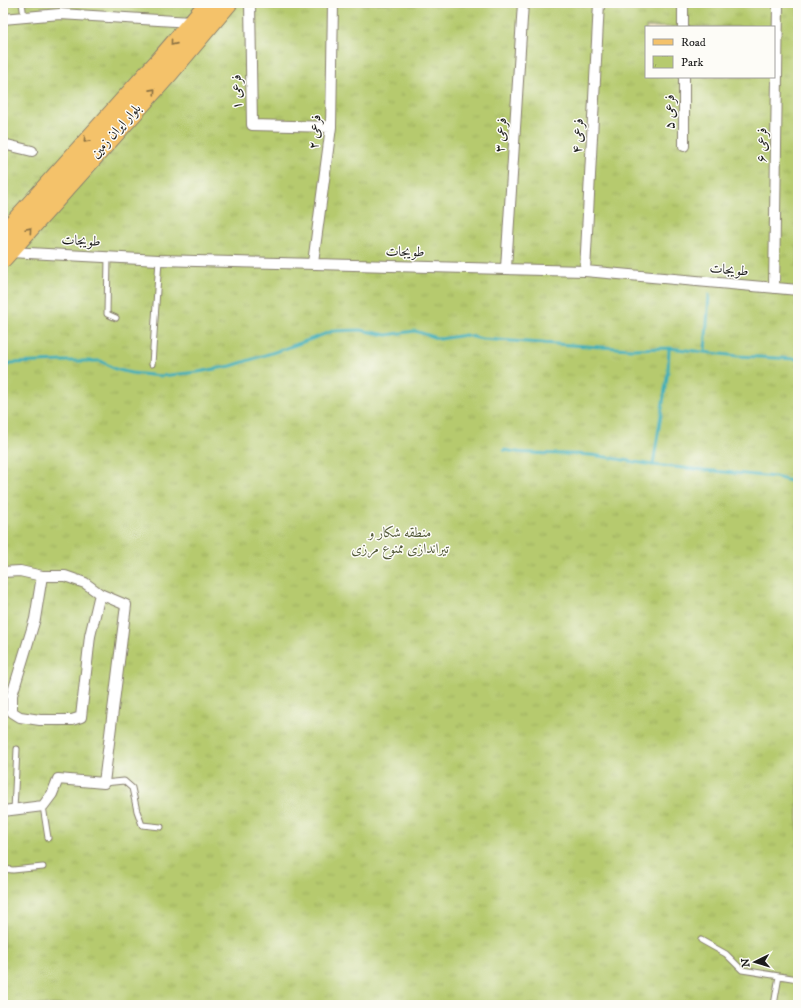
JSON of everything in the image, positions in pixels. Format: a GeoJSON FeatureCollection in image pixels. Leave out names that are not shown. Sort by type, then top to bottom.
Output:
{"type":"FeatureCollection","features":[{"type":"Feature","properties":{"kind":"main road","name":"بلوار ایران زمین"},"geometry":{"type":"LineString","coordinates":[[3,234],[162,57],[208,3]]}},
{"type":"Feature","properties":{"kind":"main road","name":"بلوار ایران زمین"},"geometry":{"type":"LineString","coordinates":[[6,255],[170,73],[229,3]]}},
{"type":"Feature","properties":{"kind":"street","name":"فرعی ۱"},"geometry":{"type":"LineString","coordinates":[[250,3],[252,125],[331,127]]}},
{"type":"Feature","properties":{"kind":"street","name":"فرعی ۲"},"geometry":{"type":"LineString","coordinates":[[313,263],[331,127],[333,3]]}},
{"type":"Feature","properties":{"kind":"street","name":"فرعی ۳"},"geometry":{"type":"LineString","coordinates":[[506,268],[523,3]]}},
{"type":"Feature","properties":{"kind":"street","name":"فرعی ۴"},"geometry":{"type":"LineString","coordinates":[[585,271],[599,3]]}},
{"type":"Feature","properties":{"kind":"street"},"geometry":{"type":"LineString","coordinates":[[683,3],[684,26]]}},
{"type":"Feature","properties":{"kind":"street","name":"فرعی ۶"},"geometry":{"type":"LineString","coordinates":[[774,288],[778,3]]}},
{"type":"Feature","properties":{"kind":"street"},"geometry":{"type":"LineString","coordinates":[[3,19],[60,14],[191,22]]}},
{"type":"Feature","properties":{"kind":"street","name":"فرعی ۵"},"geometry":{"type":"LineString","coordinates":[[684,78],[684,146]]}},
{"type":"Feature","properties":{"kind":"street"},"geometry":{"type":"LineString","coordinates":[[3,144],[32,151]]}},
{"type":"Feature","properties":{"kind":"street","name":"طویجات"},"geometry":{"type":"LineString","coordinates":[[6,255],[585,271],[798,290]]}},
{"type":"Feature","properties":{"kind":"street"},"geometry":{"type":"LineString","coordinates":[[3,572],[20,571],[42,576],[65,576],[85,583],[100,594],[126,605],[104,783],[58,779],[52,794],[43,806],[14,811],[3,811]]}},
{"type":"Feature","properties":{"kind":"street"},"geometry":{"type":"LineString","coordinates":[[42,576],[35,620],[12,695],[12,712],[20,717],[72,720],[80,717],[90,636],[100,594]]}},
{"type":"Feature","properties":{"kind":"lane"},"geometry":{"type":"LineString","coordinates":[[22,3],[24,17]]}},
{"type":"Feature","properties":{"kind":"lane"},"geometry":{"type":"LineString","coordinates":[[108,257],[107,314],[116,318]]}},
{"type":"Feature","properties":{"kind":"lane"},"geometry":{"type":"LineString","coordinates":[[152,364],[159,260]]}},
{"type":"Feature","properties":{"kind":"lane"},"geometry":{"type":"LineString","coordinates":[[14,811],[17,749]]}},
{"type":"Feature","properties":{"kind":"lane"},"geometry":{"type":"LineString","coordinates":[[104,783],[124,781],[132,788],[136,811],[142,825],[161,827]]}},
{"type":"Feature","properties":{"kind":"lane"},"geometry":{"type":"LineString","coordinates":[[43,806],[48,838]]}},
{"type":"Feature","properties":{"kind":"lane"},"geometry":{"type":"LineString","coordinates":[[3,869],[13,870],[43,867]]}},
{"type":"Feature","properties":{"kind":"lane"},"geometry":{"type":"LineString","coordinates":[[701,940],[726,954],[742,970],[798,979]]}},
{"type":"Feature","properties":{"kind":"lane"},"geometry":{"type":"LineString","coordinates":[[774,1005],[779,976]]}},
{"type":"Feature","properties":{"kind":"green space","name":"منطقه شکار و تیراندازی ممنوع مرزی"},"geometry":{"type":"Polygon","coordinates":[[[3,3],[798,3],[798,1005],[3,1005],[3,3]]]}},
{"type":"Feature","properties":{"kind":"waterway"},"geometry":{"type":"LineString","coordinates":[[705,351],[709,295]]}},
{"type":"Feature","properties":{"kind":"waterway"},"geometry":{"type":"LineString","coordinates":[[3,369],[11,363],[101,361],[115,369],[131,373],[161,376],[198,372],[231,366],[333,331],[360,330],[387,335],[415,331],[440,339],[465,335],[482,339],[631,349],[669,348],[738,356],[798,359]]}},
{"type":"Feature","properties":{"kind":"waterway"},"geometry":{"type":"LineString","coordinates":[[504,450],[525,453],[590,455],[653,465],[668,371],[669,348]]}},
{"type":"Feature","properties":{"kind":"waterway"},"geometry":{"type":"LineString","coordinates":[[653,465],[775,477],[798,483]]}}]}
